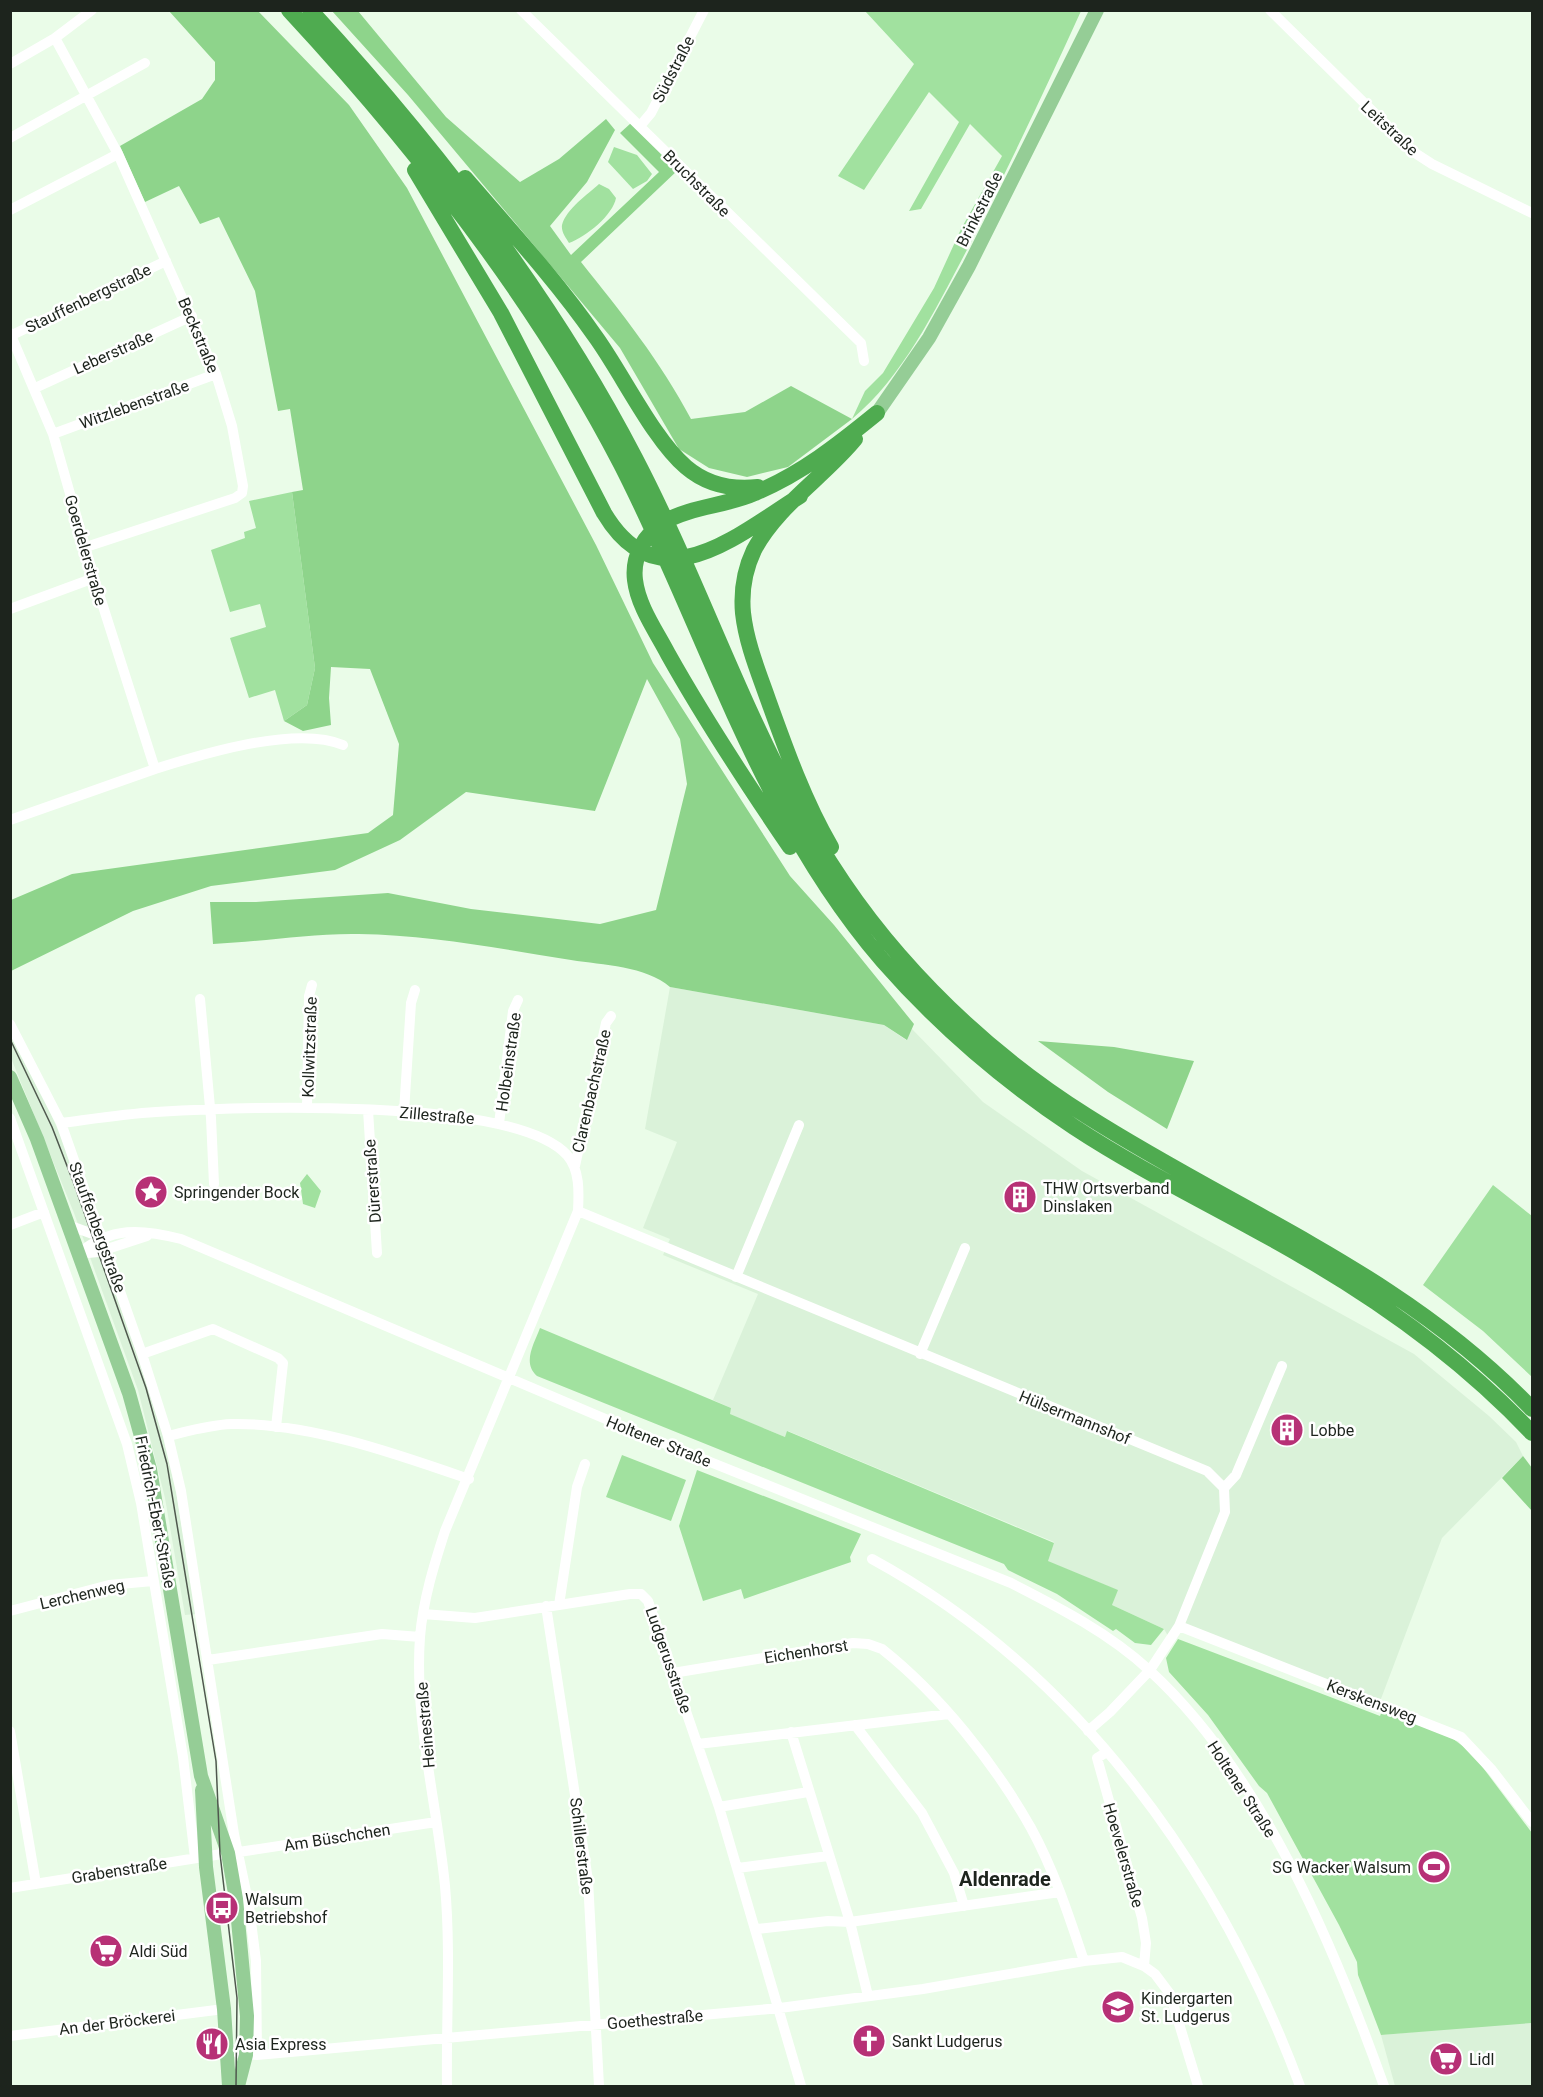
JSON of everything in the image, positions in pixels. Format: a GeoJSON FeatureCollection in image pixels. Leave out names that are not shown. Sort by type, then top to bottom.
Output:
{"type":"FeatureCollection","features":[{"type":"Feature","properties":{"kind":"highway"},"geometry":{"type":"LineString","coordinates":[[289,10],[393,130],[524,301],[593,412],[643,509],[747,747],[795,838],[832,897]]}},
{"type":"Feature","properties":{"kind":"highway"},"geometry":{"type":"LineString","coordinates":[[310,10],[416,133],[537,292],[606,405],[657,503],[757,731],[786,790],[840,879],[875,926],[938,997],[1031,1077],[1085,1115],[1336,1267],[1451,1356],[1533,1433]]}},
{"type":"Feature","properties":{"kind":"highway"},"geometry":{"type":"LineString","coordinates":[[393,130],[501,314],[603,513],[619,536],[644,550],[679,560],[704,553],[800,496]]}},
{"type":"Feature","properties":{"kind":"highway"},"geometry":{"type":"LineString","coordinates":[[416,133],[462,175],[554,281],[597,339],[660,436],[685,466],[700,477],[726,487],[741,488],[776,483]]}},
{"type":"Feature","properties":{"kind":"highway"},"geometry":{"type":"LineString","coordinates":[[875,926],[813,812],[778,729],[746,632],[742,597],[748,564],[764,534],[800,496],[836,464],[877,413]]}},
{"type":"Feature","properties":{"kind":"highway"},"geometry":{"type":"LineString","coordinates":[[877,413],[827,453],[776,483],[743,498],[688,513],[664,523],[644,550],[634,578],[638,594],[682,678],[792,851],[884,962],[927,1009],[1020,1090],[1127,1160],[1303,1247]]}},
{"type":"Feature","properties":{"kind":"highway"},"geometry":{"type":"LineString","coordinates":[[1336,1267],[1382,1285],[1433,1321],[1470,1350],[1533,1409]]}},
{"type":"Feature","properties":{"kind":"main road","name":"Brinkstraße"},"geometry":{"type":"LineString","coordinates":[[877,413],[929,338],[969,266],[1096,10]]}},
{"type":"Feature","properties":{"kind":"main road","name":"Friedrich-Ebert-Straße"},"geometry":{"type":"LineString","coordinates":[[10,1077],[37,1139],[129,1393],[150,1469],[201,1776],[200,1857],[224,2009],[229,2086]]}},
{"type":"Feature","properties":{"kind":"main road","name":"Friedrich-Ebert-Straße"},"geometry":{"type":"LineString","coordinates":[[201,1776],[233,1853],[251,2055],[238,2086]]}},
{"type":"Feature","properties":{"kind":"street"},"geometry":{"type":"LineString","coordinates":[[10,64],[55,38],[92,10]]}},
{"type":"Feature","properties":{"kind":"street","name":"Bruchstraße"},"geometry":{"type":"LineString","coordinates":[[521,10],[861,343],[864,361]]}},
{"type":"Feature","properties":{"kind":"street","name":"Südstraße"},"geometry":{"type":"LineString","coordinates":[[639,126],[651,113],[704,10]]}},
{"type":"Feature","properties":{"kind":"street","name":"Leitstraße"},"geometry":{"type":"LineString","coordinates":[[1270,10],[1415,153],[1432,164],[1533,213]]}},
{"type":"Feature","properties":{"kind":"street","name":"Beckstraße"},"geometry":{"type":"LineString","coordinates":[[55,38],[118,154],[192,316],[216,374],[232,426],[243,486],[242,493],[236,498],[86,547]]}},
{"type":"Feature","properties":{"kind":"street"},"geometry":{"type":"LineString","coordinates":[[10,138],[145,63]]}},
{"type":"Feature","properties":{"kind":"street"},"geometry":{"type":"LineString","coordinates":[[10,210],[118,154]]}},
{"type":"Feature","properties":{"kind":"street","name":"Stauffenbergstraße"},"geometry":{"type":"LineString","coordinates":[[11,335],[166,261]]}},
{"type":"Feature","properties":{"kind":"street","name":"Leberstraße"},"geometry":{"type":"LineString","coordinates":[[35,388],[192,316]]}},
{"type":"Feature","properties":{"kind":"street","name":"Goerdelerstraße"},"geometry":{"type":"LineString","coordinates":[[11,335],[53,434],[94,578],[155,769]]}},
{"type":"Feature","properties":{"kind":"street","name":"Witzlebenstraße"},"geometry":{"type":"LineString","coordinates":[[53,434],[216,374]]}},
{"type":"Feature","properties":{"kind":"street"},"geometry":{"type":"LineString","coordinates":[[10,609],[94,578]]}},
{"type":"Feature","properties":{"kind":"street"},"geometry":{"type":"LineString","coordinates":[[10,820],[218,749],[270,741],[328,738],[343,745]]}},
{"type":"Feature","properties":{"kind":"street","name":"Kollwitzstraße"},"geometry":{"type":"LineString","coordinates":[[307,1108],[309,996],[312,985]]}},
{"type":"Feature","properties":{"kind":"street"},"geometry":{"type":"LineString","coordinates":[[404,1112],[411,1004],[415,990]]}},
{"type":"Feature","properties":{"kind":"street"},"geometry":{"type":"LineString","coordinates":[[200,999],[214,1184]]}},
{"type":"Feature","properties":{"kind":"street","name":"Holbeinstraße"},"geometry":{"type":"LineString","coordinates":[[499,1124],[513,1011],[519,1000]]}},
{"type":"Feature","properties":{"kind":"street","name":"Clarenbachstraße"},"geometry":{"type":"LineString","coordinates":[[574,1166],[606,1023],[611,1016]]}},
{"type":"Feature","properties":{"kind":"street","name":"Stauffenbergstraße"},"geometry":{"type":"LineString","coordinates":[[10,1024],[61,1123],[101,1237],[102,1250],[142,1354],[168,1436],[181,1491],[208,1660],[233,1853]]}},
{"type":"Feature","properties":{"kind":"street","name":"Zillestraße"},"geometry":{"type":"LineString","coordinates":[[61,1123],[210,1109],[307,1108],[458,1116],[499,1124],[560,1148],[574,1166]]}},
{"type":"Feature","properties":{"kind":"street","name":"Dürerstraße"},"geometry":{"type":"LineString","coordinates":[[368,1110],[377,1253]]}},
{"type":"Feature","properties":{"kind":"street","name":"Friedrich-Ebert-Straße"},"geometry":{"type":"LineString","coordinates":[[11,1123],[128,1444],[200,1857]]}},
{"type":"Feature","properties":{"kind":"street"},"geometry":{"type":"LineString","coordinates":[[736,1277],[799,1125]]}},
{"type":"Feature","properties":{"kind":"street"},"geometry":{"type":"LineString","coordinates":[[508,1378],[578,1211],[578,1184],[574,1166]]}},
{"type":"Feature","properties":{"kind":"street","name":"Hülsermannshof"},"geometry":{"type":"LineString","coordinates":[[578,1211],[1208,1471],[1224,1488]]}},
{"type":"Feature","properties":{"kind":"street"},"geometry":{"type":"LineString","coordinates":[[10,1225],[44,1212]]}},
{"type":"Feature","properties":{"kind":"street","name":"Holtener Straße"},"geometry":{"type":"LineString","coordinates":[[68,1225],[101,1237]]}},
{"type":"Feature","properties":{"kind":"street","name":"Holtener Straße"},"geometry":{"type":"LineString","coordinates":[[78,1254],[101,1237],[130,1232],[181,1239],[508,1378],[1011,1583],[1068,1612],[1117,1644],[1150,1670],[1200,1726],[1227,1761],[1293,1870],[1350,1989],[1384,2086]]}},
{"type":"Feature","properties":{"kind":"street","name":"Holtener Straße"},"geometry":{"type":"LineString","coordinates":[[78,1254],[102,1250],[156,1234]]}},
{"type":"Feature","properties":{"kind":"street"},"geometry":{"type":"LineString","coordinates":[[920,1354],[965,1248]]}},
{"type":"Feature","properties":{"kind":"street"},"geometry":{"type":"LineString","coordinates":[[84,1268],[102,1250]]}},
{"type":"Feature","properties":{"kind":"street"},"geometry":{"type":"LineString","coordinates":[[142,1354],[213,1329],[278,1358],[285,1369],[276,1427]]}},
{"type":"Feature","properties":{"kind":"street"},"geometry":{"type":"LineString","coordinates":[[1088,1731],[1110,1712],[1150,1670],[1179,1626],[1225,1512],[1224,1488],[1236,1475],[1282,1366]]}},
{"type":"Feature","properties":{"kind":"street","name":"Heinestraße"},"geometry":{"type":"LineString","coordinates":[[447,2086],[445,1886],[421,1701],[420,1637],[433,1569],[445,1531],[469,1479],[508,1378]]}},
{"type":"Feature","properties":{"kind":"street"},"geometry":{"type":"LineString","coordinates":[[168,1436],[222,1425],[276,1427],[357,1445],[469,1479]]}},
{"type":"Feature","properties":{"kind":"street"},"geometry":{"type":"LineString","coordinates":[[559,1605],[577,1487],[585,1464]]}},
{"type":"Feature","properties":{"kind":"street"},"geometry":{"type":"LineString","coordinates":[[872,1559],[912,1581],[957,1612],[1039,1681],[1139,1788],[1176,1840],[1221,1912],[1260,1988],[1300,2086]]}},
{"type":"Feature","properties":{"kind":"street","name":"Lerchenweg"},"geometry":{"type":"LineString","coordinates":[[10,1611],[109,1585],[153,1581]]}},
{"type":"Feature","properties":{"kind":"street","name":"Ludgerusstraße"},"geometry":{"type":"LineString","coordinates":[[423,1614],[475,1618],[640,1594],[648,1600],[719,1807],[757,1929],[801,2086]]}},
{"type":"Feature","properties":{"kind":"street","name":"Schillerstraße"},"geometry":{"type":"LineString","coordinates":[[546,1606],[588,1880],[600,2086]]}},
{"type":"Feature","properties":{"kind":"street","name":"Kerskensweg"},"geometry":{"type":"LineString","coordinates":[[1179,1626],[1461,1737],[1492,1770],[1533,1822]]}},
{"type":"Feature","properties":{"kind":"street"},"geometry":{"type":"LineString","coordinates":[[208,1660],[382,1634],[420,1637]]}},
{"type":"Feature","properties":{"kind":"street","name":"Eichenhorst"},"geometry":{"type":"LineString","coordinates":[[673,1673],[853,1643],[868,1644],[882,1649],[895,1659],[949,1714],[1026,1820],[1060,1892],[1084,1961]]}},
{"type":"Feature","properties":{"kind":"street"},"geometry":{"type":"LineString","coordinates":[[698,1744],[949,1714]]}},
{"type":"Feature","properties":{"kind":"street"},"geometry":{"type":"LineString","coordinates":[[855,1725],[922,1813],[954,1873],[964,1906]]}},
{"type":"Feature","properties":{"kind":"street"},"geometry":{"type":"LineString","coordinates":[[10,1731],[36,1884]]}},
{"type":"Feature","properties":{"kind":"street"},"geometry":{"type":"LineString","coordinates":[[791,1732],[850,1922],[868,1996]]}},
{"type":"Feature","properties":{"kind":"street","name":"Hoevelerstraße"},"geometry":{"type":"LineString","coordinates":[[1107,1752],[1097,1758],[1142,1918],[1146,1943],[1144,1966]]}},
{"type":"Feature","properties":{"kind":"street"},"geometry":{"type":"LineString","coordinates":[[719,1807],[808,1792]]}},
{"type":"Feature","properties":{"kind":"street","name":"Am Büschchen"},"geometry":{"type":"LineString","coordinates":[[233,1853],[436,1822]]}},
{"type":"Feature","properties":{"kind":"street","name":"Grabenstraße"},"geometry":{"type":"LineString","coordinates":[[10,1888],[233,1853]]}},
{"type":"Feature","properties":{"kind":"street"},"geometry":{"type":"LineString","coordinates":[[738,1868],[828,1856]]}},
{"type":"Feature","properties":{"kind":"street"},"geometry":{"type":"LineString","coordinates":[[757,1929],[828,1921],[850,1922],[1060,1892]]}},
{"type":"Feature","properties":{"kind":"street"},"geometry":{"type":"LineString","coordinates":[[1084,1961],[1122,1957],[1144,1966],[1155,1974],[1170,1994],[1198,2086]]}},
{"type":"Feature","properties":{"kind":"street","name":"Goethestraße"},"geometry":{"type":"LineString","coordinates":[[251,2055],[780,2008],[1084,1961]]}},
{"type":"Feature","properties":{"kind":"street","name":"An der Bröckerei"},"geometry":{"type":"LineString","coordinates":[[10,2036],[224,2009]]}},
{"type":"Feature","properties":{"kind":"street"},"geometry":{"type":"LineString","coordinates":[[226,2044],[251,2055]]}},
{"type":"Feature","properties":{"kind":"shaded area"},"geometry":{"type":"Polygon","coordinates":[[[670,987],[884,1025],[906,1040],[912,1029],[983,1102],[1082,1171],[1414,1354],[1489,1416],[1516,1442],[1523,1456],[1442,1538],[1379,1704],[1182,1632],[1168,1636],[1164,1629],[1112,1605],[1117,1590],[1047,1561],[1054,1542],[788,1431],[785,1437],[729,1414],[731,1408],[713,1400],[758,1294],[663,1255],[670,1239],[643,1228],[677,1142],[645,1129],[670,987]]]}},
{"type":"Feature","properties":{"kind":"shaded area"},"geometry":{"type":"Polygon","coordinates":[[[10,1032],[32,1072],[67,1150],[158,1415],[177,1497],[196,1614],[185,1615],[165,1498],[138,1390],[74,1213],[11,1058],[10,1032]]]}},
{"type":"Feature","properties":{"kind":"shaded area"},"geometry":{"type":"Polygon","coordinates":[[[1532,2021],[1532,2086],[1395,2086],[1381,2035],[1532,2021]]]}},
{"type":"Feature","properties":{"kind":"green space"},"geometry":{"type":"Polygon","coordinates":[[[169,11],[258,11],[349,105],[407,188],[596,545],[653,663],[790,876],[834,925],[914,1024],[907,1040],[884,1025],[670,987],[649,975],[624,968],[465,943],[359,934],[213,944],[210,902],[256,902],[388,893],[471,909],[600,924],[656,910],[687,784],[680,739],[647,679],[595,811],[466,792],[400,840],[335,870],[211,886],[133,911],[11,971],[11,900],[72,874],[368,833],[393,815],[399,744],[370,669],[331,667],[329,698],[331,725],[303,731],[284,721],[307,705],[315,668],[292,492],[303,490],[290,409],[278,411],[255,291],[219,217],[200,224],[179,186],[145,202],[120,146],[202,99],[215,80],[215,62],[169,11]]]}},
{"type":"Feature","properties":{"kind":"green space"},"geometry":{"type":"Polygon","coordinates":[[[332,11],[358,11],[446,117],[520,182],[559,159],[606,119],[615,130],[587,182],[550,226],[571,255],[659,172],[620,133],[631,123],[679,169],[581,262],[654,357],[691,419],[745,412],[791,386],[852,419],[788,467],[747,477],[709,468],[679,449],[620,348],[408,95],[332,11]]]}},
{"type":"Feature","properties":{"kind":"green space"},"geometry":{"type":"Polygon","coordinates":[[[865,11],[1081,11],[998,187],[932,316],[888,382],[852,419],[865,391],[883,373],[934,288],[961,229],[1002,156],[970,124],[921,209],[909,211],[959,122],[929,92],[864,190],[838,176],[914,64],[865,11]]]}},
{"type":"Feature","properties":{"kind":"green space"},"geometry":{"type":"Polygon","coordinates":[[[614,147],[637,155],[652,174],[647,181],[633,189],[608,162],[614,147]]]}},
{"type":"Feature","properties":{"kind":"green space"},"geometry":{"type":"Polygon","coordinates":[[[599,184],[609,189],[616,198],[614,205],[598,225],[569,243],[562,230],[564,219],[578,202],[599,184]]]}},
{"type":"Feature","properties":{"kind":"green space"},"geometry":{"type":"Polygon","coordinates":[[[292,492],[315,668],[307,705],[284,721],[275,690],[249,698],[230,638],[266,627],[260,604],[230,612],[211,550],[245,538],[244,532],[256,528],[249,501],[292,492]]]}},
{"type":"Feature","properties":{"kind":"green space"},"geometry":{"type":"Polygon","coordinates":[[[1038,1041],[1114,1047],[1194,1061],[1167,1129],[1108,1092],[1038,1041]]]}},
{"type":"Feature","properties":{"kind":"green space"},"geometry":{"type":"Polygon","coordinates":[[[307,1174],[321,1191],[315,1208],[303,1204],[300,1183],[307,1174]]]}},
{"type":"Feature","properties":{"kind":"green space"},"geometry":{"type":"Polygon","coordinates":[[[1493,1185],[1532,1216],[1532,1377],[1483,1331],[1423,1285],[1493,1185]]]}},
{"type":"Feature","properties":{"kind":"green space"},"geometry":{"type":"Polygon","coordinates":[[[540,1328],[731,1408],[730,1414],[785,1437],[787,1431],[1054,1543],[1048,1561],[1118,1590],[1112,1605],[1164,1629],[1151,1645],[1135,1643],[1057,1594],[1008,1570],[1004,1564],[537,1376],[530,1365],[530,1359],[540,1328]]]}},
{"type":"Feature","properties":{"kind":"green space"},"geometry":{"type":"Polygon","coordinates":[[[622,1455],[686,1480],[671,1521],[606,1497],[622,1455]]]}},
{"type":"Feature","properties":{"kind":"green space"},"geometry":{"type":"Polygon","coordinates":[[[1523,1456],[1532,1468],[1532,1511],[1502,1478],[1523,1456]]]}},
{"type":"Feature","properties":{"kind":"green space"},"geometry":{"type":"Polygon","coordinates":[[[697,1470],[861,1534],[850,1557],[851,1562],[744,1599],[741,1589],[703,1601],[679,1526],[697,1470]]]}},
{"type":"Feature","properties":{"kind":"green space"},"geometry":{"type":"Polygon","coordinates":[[[1178,1639],[1380,1716],[1382,1711],[1452,1738],[1472,1753],[1532,1833],[1531,2023],[1381,2035],[1358,1975],[1357,1962],[1267,1793],[1259,1786],[1208,1715],[1169,1672],[1166,1658],[1178,1639]]]}},
{"type":"Feature","properties":{"kind":"tram line"},"geometry":{"type":"LineString","coordinates":[[10,1039],[52,1127],[74,1184],[146,1388],[167,1464],[216,1761],[220,1854],[237,1998],[236,2086]]}},
{"type":"Feature","properties":{"kind":"place","name":"Springender Bock"},"geometry":{"type":"Point","coordinates":[151,1192]}},
{"type":"Feature","properties":{"kind":"place","name":"THW Ortsverband Dinslaken"},"geometry":{"type":"Point","coordinates":[1020,1197]}},
{"type":"Feature","properties":{"kind":"place","name":"Lobbe"},"geometry":{"type":"Point","coordinates":[1287,1430]}},
{"type":"Feature","properties":{"kind":"place","name":"SG Wacker Walsum"},"geometry":{"type":"Point","coordinates":[1434,1867]}},
{"type":"Feature","properties":{"kind":"place","name":"Walsum Betriebshof"},"geometry":{"type":"Point","coordinates":[222,1908]}},
{"type":"Feature","properties":{"kind":"place","name":"Aldi Süd"},"geometry":{"type":"Point","coordinates":[106,1951]}},
{"type":"Feature","properties":{"kind":"place","name":"Kindergarten St. Ludgerus"},"geometry":{"type":"Point","coordinates":[1118,2007]}},
{"type":"Feature","properties":{"kind":"place","name":"Sankt Ludgerus"},"geometry":{"type":"Point","coordinates":[869,2041]}},
{"type":"Feature","properties":{"kind":"place","name":"Asia Express"},"geometry":{"type":"Point","coordinates":[212,2044]}},
{"type":"Feature","properties":{"kind":"place","name":"Lidl"},"geometry":{"type":"Point","coordinates":[1446,2059]}},
{"type":"Feature","properties":{"kind":"district","name":"Aldenrade"},"geometry":{"type":"Point","coordinates":[1005,1879]}}]}
